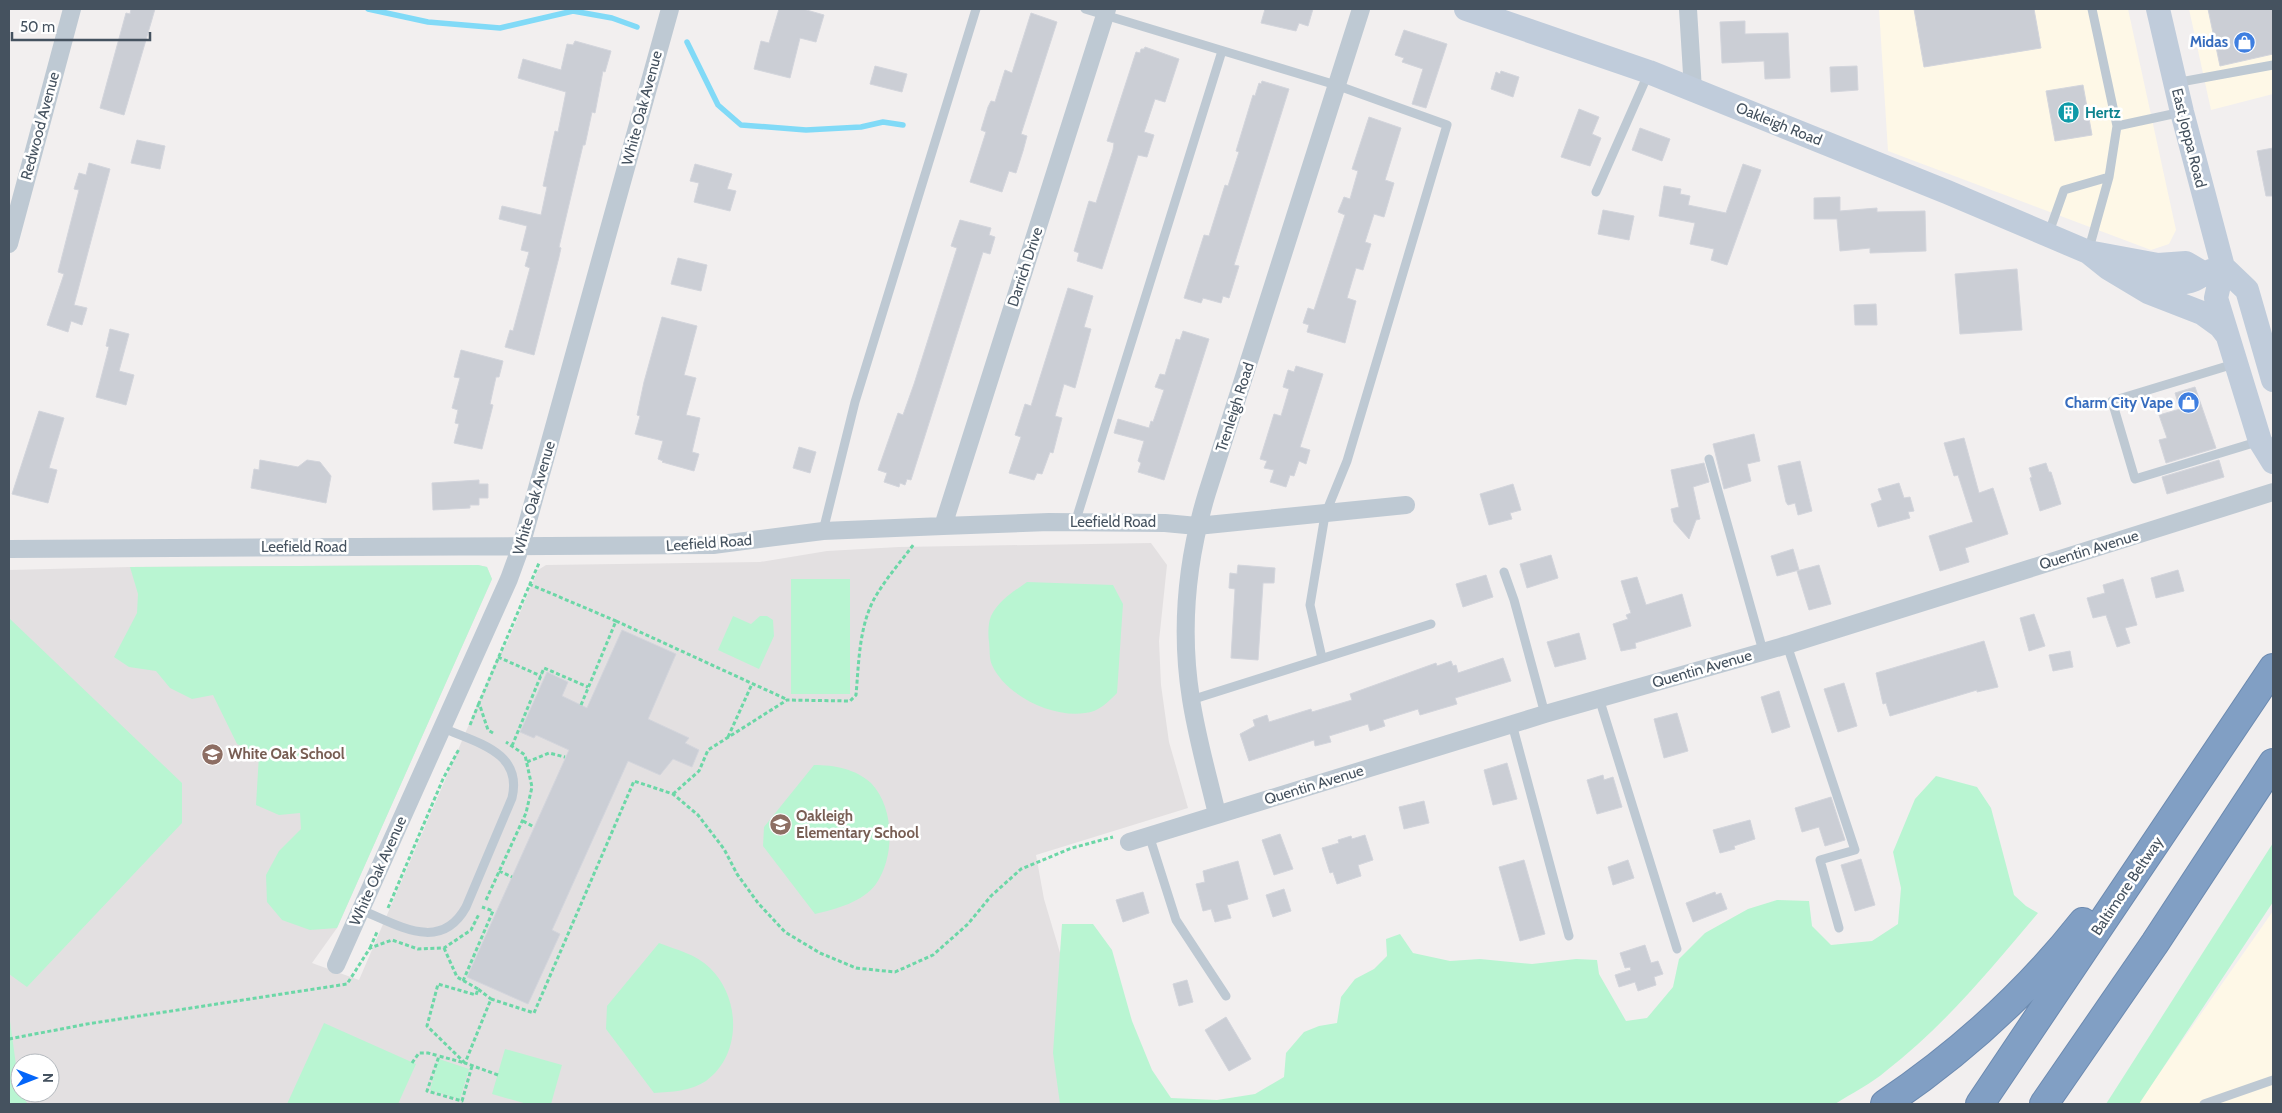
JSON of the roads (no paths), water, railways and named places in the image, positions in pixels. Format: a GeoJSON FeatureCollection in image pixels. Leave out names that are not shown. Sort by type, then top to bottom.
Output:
{"type":"FeatureCollection","features":[{"type":"Feature","properties":{"kind":"highway","name":"Baltimore Beltway"},"geometry":{"type":"LineString","coordinates":[[1980,1104],[2273,668]]}},
{"type":"Feature","properties":{"kind":"highway"},"geometry":{"type":"LineString","coordinates":[[1885,1104],[1950,1057],[1999,1014],[2056,956],[2228,736]]}},
{"type":"Feature","properties":{"kind":"highway"},"geometry":{"type":"LineString","coordinates":[[2044,1104],[2154,943],[2273,763]]}},
{"type":"Feature","properties":{"kind":"highway"},"geometry":{"type":"LineString","coordinates":[[2064,1104],[2154,943]]}},
{"type":"Feature","properties":{"kind":"street","name":"Redwood Avenue"},"geometry":{"type":"LineString","coordinates":[[9,244],[72,9]]}},
{"type":"Feature","properties":{"kind":"street","name":"White Oak Avenue"},"geometry":{"type":"LineString","coordinates":[[336,965],[509,579],[521,546],[670,9]]}},
{"type":"Feature","properties":{"kind":"street","name":"Trenleigh Road"},"geometry":{"type":"LineString","coordinates":[[1217,814],[1191,700],[1186,617],[1190,559],[1197,526],[1361,9]]}},
{"type":"Feature","properties":{"kind":"street","name":"Oakleigh Road"},"geometry":{"type":"LineString","coordinates":[[1466,9],[1649,72],[1938,188],[2088,252],[2127,279],[2171,283],[2191,281],[2213,270]]}},
{"type":"Feature","properties":{"kind":"street"},"geometry":{"type":"LineString","coordinates":[[1688,9],[1692,90]]}},
{"type":"Feature","properties":{"kind":"street","name":"East Joppa Road"},"geometry":{"type":"LineString","coordinates":[[2163,10],[2175,83],[2213,270],[2216,298],[2260,441],[2273,462]]}},
{"type":"Feature","properties":{"kind":"street","name":"Darrich Drive"},"geometry":{"type":"LineString","coordinates":[[943,526],[1106,12]]}},
{"type":"Feature","properties":{"kind":"street","name":"Oakleigh Road"},"geometry":{"type":"LineString","coordinates":[[2088,252],[2158,265],[2186,263],[2213,270]]}},
{"type":"Feature","properties":{"kind":"street"},"geometry":{"type":"LineString","coordinates":[[2213,270],[2247,290],[2273,380]]}},
{"type":"Feature","properties":{"kind":"street"},"geometry":{"type":"LineString","coordinates":[[2127,279],[2148,292],[2202,313],[2220,326],[2227,335]]}},
{"type":"Feature","properties":{"kind":"street","name":"Quentin Avenue"},"geometry":{"type":"LineString","coordinates":[[1124,839],[1149,835],[1545,714],[1787,645],[2273,492]]}},
{"type":"Feature","properties":{"kind":"street","name":"Leefield Road"},"geometry":{"type":"LineString","coordinates":[[9,549],[713,545],[823,531],[943,526],[1075,523],[1166,523],[1197,526],[1406,505]]}},
{"type":"Feature","properties":{"kind":"lane"},"geometry":{"type":"LineString","coordinates":[[823,531],[855,402],[976,9]]}},
{"type":"Feature","properties":{"kind":"lane"},"geometry":{"type":"LineString","coordinates":[[1085,9],[1106,12],[1222,51],[1336,85],[1447,125],[1347,462],[1325,514],[1310,605],[1322,658]]}},
{"type":"Feature","properties":{"kind":"lane"},"geometry":{"type":"LineString","coordinates":[[2088,252],[2109,177],[2117,126],[2092,9]]}},
{"type":"Feature","properties":{"kind":"lane"},"geometry":{"type":"LineString","coordinates":[[1075,523],[1222,51]]}},
{"type":"Feature","properties":{"kind":"lane"},"geometry":{"type":"LineString","coordinates":[[2175,83],[2273,65]]}},
{"type":"Feature","properties":{"kind":"lane"},"geometry":{"type":"LineString","coordinates":[[1596,192],[1649,72]]}},
{"type":"Feature","properties":{"kind":"lane"},"geometry":{"type":"LineString","coordinates":[[2117,126],[2182,112]]}},
{"type":"Feature","properties":{"kind":"lane"},"geometry":{"type":"LineString","coordinates":[[2048,235],[2064,190],[2109,177]]}},
{"type":"Feature","properties":{"kind":"lane"},"geometry":{"type":"LineString","coordinates":[[2236,363],[2112,401],[2135,479],[2260,441]]}},
{"type":"Feature","properties":{"kind":"lane"},"geometry":{"type":"LineString","coordinates":[[1709,459],[1763,652]]}},
{"type":"Feature","properties":{"kind":"lane"},"geometry":{"type":"LineString","coordinates":[[1504,572],[1514,600],[1545,714]]}},
{"type":"Feature","properties":{"kind":"lane"},"geometry":{"type":"LineString","coordinates":[[1191,700],[1431,624]]}},
{"type":"Feature","properties":{"kind":"lane"},"geometry":{"type":"LineString","coordinates":[[1787,645],[1855,850],[1820,860],[1839,928]]}},
{"type":"Feature","properties":{"kind":"lane"},"geometry":{"type":"LineString","coordinates":[[1599,698],[1677,949]]}},
{"type":"Feature","properties":{"kind":"lane"},"geometry":{"type":"LineString","coordinates":[[1512,724],[1568,936]]}},
{"type":"Feature","properties":{"kind":"lane"},"geometry":{"type":"LineString","coordinates":[[360,910],[409,931],[420,933],[435,932],[450,927],[459,920],[466,907],[512,798],[515,785],[512,770],[506,760],[494,750],[443,728]]}},
{"type":"Feature","properties":{"kind":"lane"},"geometry":{"type":"LineString","coordinates":[[1149,835],[1176,920],[1226,996]]}},
{"type":"Feature","properties":{"kind":"lane"},"geometry":{"type":"LineString","coordinates":[[2204,1104],[2273,1080]]}},
{"type":"Feature","properties":{"kind":"waterway"},"geometry":{"type":"LineString","coordinates":[[368,9],[428,22],[500,28],[573,11],[612,18],[637,27]]}},
{"type":"Feature","properties":{"kind":"waterway"},"geometry":{"type":"LineString","coordinates":[[687,42],[718,105],[741,125],[806,130],[861,127],[883,122],[903,125]]}},
{"type":"Feature","properties":{"kind":"place","name":"Midas"},"geometry":{"type":"Point","coordinates":[2244,42]}},
{"type":"Feature","properties":{"kind":"place","name":"Hertz"},"geometry":{"type":"Point","coordinates":[2069,113]}},
{"type":"Feature","properties":{"kind":"place","name":"Charm City Vape"},"geometry":{"type":"Point","coordinates":[2189,403]}},
{"type":"Feature","properties":{"kind":"place","name":"White Oak School"},"geometry":{"type":"Point","coordinates":[212,754]}},
{"type":"Feature","properties":{"kind":"place","name":"Oakleigh Elementary School"},"geometry":{"type":"Point","coordinates":[780,825]}}]}
